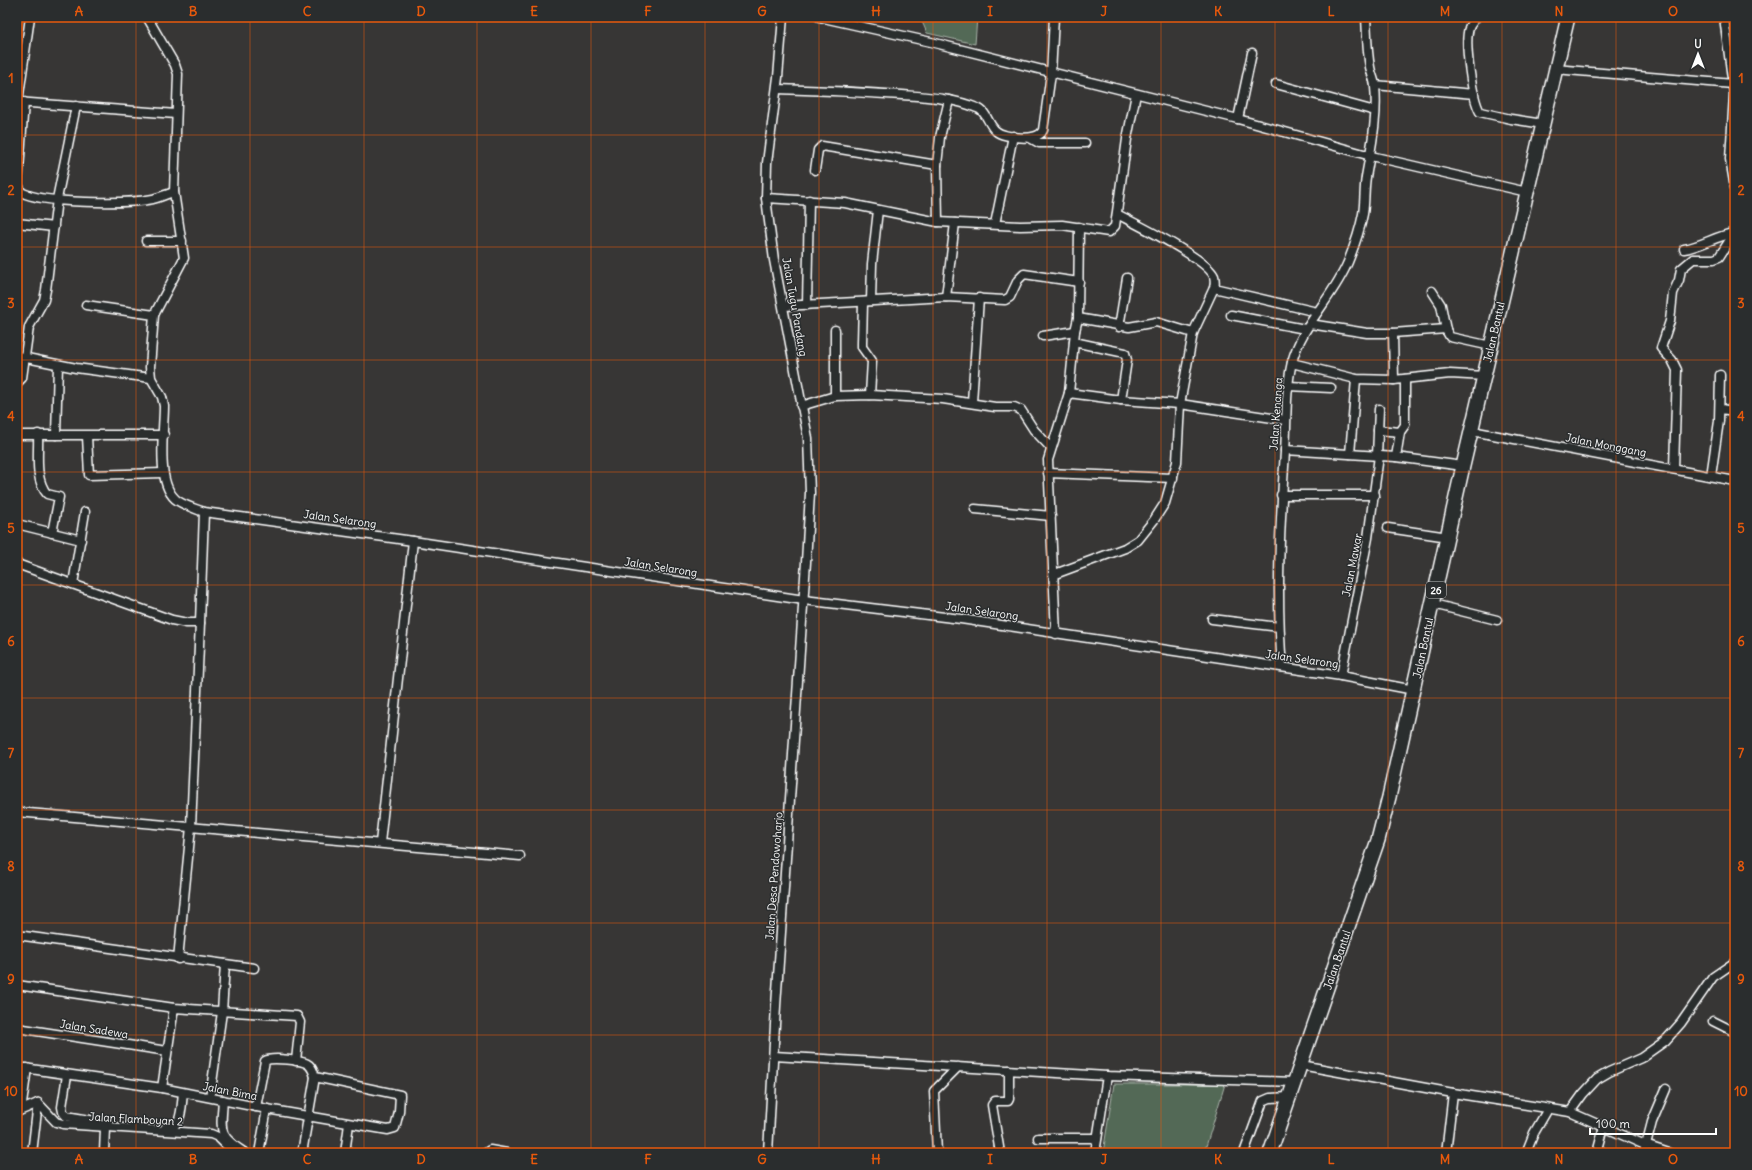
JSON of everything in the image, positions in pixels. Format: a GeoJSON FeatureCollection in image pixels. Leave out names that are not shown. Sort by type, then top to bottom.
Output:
{"type":"FeatureCollection","features":[{"type":"Feature","properties":{"kind":"main road","name":"Jalan Bantul"},"geometry":{"type":"LineString","coordinates":[[1270,1153],[1378,840],[1414,690],[1463,466],[1485,376],[1522,191],[1543,124],[1568,17]]}},
{"type":"Feature","properties":{"kind":"street"},"geometry":{"type":"LineString","coordinates":[[30,17],[20,102],[19,188],[25,194],[57,199],[106,202],[135,201],[155,198],[174,192]]}},
{"type":"Feature","properties":{"kind":"street"},"geometry":{"type":"LineString","coordinates":[[17,356],[25,359],[118,375],[151,378],[150,367],[154,314],[166,288],[184,258],[174,192],[178,74],[175,65],[147,17]]}},
{"type":"Feature","properties":{"kind":"street","name":"Jalan Tugu Pandang"},"geometry":{"type":"LineString","coordinates":[[784,17],[777,89],[767,163],[766,198],[774,260],[808,438],[810,464],[804,600]]}},
{"type":"Feature","properties":{"kind":"street"},"geometry":{"type":"LineString","coordinates":[[819,17],[931,42],[1051,74],[1238,119],[1371,156],[1522,191]]}},
{"type":"Feature","properties":{"kind":"street"},"geometry":{"type":"LineString","coordinates":[[777,89],[882,93],[949,100],[978,108],[984,113],[997,132],[1030,138],[1039,136],[1043,130],[1051,74],[1054,17]]}},
{"type":"Feature","properties":{"kind":"street","name":"Jalan Kenanga"},"geometry":{"type":"LineString","coordinates":[[1282,668],[1279,628],[1281,495],[1288,386],[1296,348],[1308,326],[1332,291],[1350,256],[1363,215],[1366,177],[1371,156],[1376,85],[1370,66],[1366,17]]}},
{"type":"Feature","properties":{"kind":"street"},"geometry":{"type":"LineString","coordinates":[[1476,17],[1468,30],[1469,63],[1478,108],[1483,113],[1543,124]]}},
{"type":"Feature","properties":{"kind":"street"},"geometry":{"type":"LineString","coordinates":[[1724,17],[1735,94],[1730,159],[1735,188]]}},
{"type":"Feature","properties":{"kind":"street"},"geometry":{"type":"LineString","coordinates":[[1238,119],[1252,53]]}},
{"type":"Feature","properties":{"kind":"street"},"geometry":{"type":"LineString","coordinates":[[1555,69],[1733,84]]}},
{"type":"Feature","properties":{"kind":"street"},"geometry":{"type":"LineString","coordinates":[[1276,84],[1375,111]]}},
{"type":"Feature","properties":{"kind":"street"},"geometry":{"type":"LineString","coordinates":[[1376,85],[1474,94]]}},
{"type":"Feature","properties":{"kind":"street"},"geometry":{"type":"LineString","coordinates":[[766,198],[845,203],[938,222],[1079,227],[1109,232],[1114,229],[1117,214],[1127,140],[1136,94]]}},
{"type":"Feature","properties":{"kind":"street"},"geometry":{"type":"LineString","coordinates":[[938,222],[937,165],[940,137],[949,100]]}},
{"type":"Feature","properties":{"kind":"street"},"geometry":{"type":"LineString","coordinates":[[20,102],[176,114]]}},
{"type":"Feature","properties":{"kind":"street"},"geometry":{"type":"LineString","coordinates":[[17,383],[22,378],[30,327],[44,300],[57,199],[76,106]]}},
{"type":"Feature","properties":{"kind":"street"},"geometry":{"type":"LineString","coordinates":[[995,224],[1013,136]]}},
{"type":"Feature","properties":{"kind":"street"},"geometry":{"type":"LineString","coordinates":[[1030,138],[1039,143],[1085,143]]}},
{"type":"Feature","properties":{"kind":"street"},"geometry":{"type":"LineString","coordinates":[[815,170],[818,150],[822,146],[937,165]]}},
{"type":"Feature","properties":{"kind":"street"},"geometry":{"type":"LineString","coordinates":[[807,305],[809,200]]}},
{"type":"Feature","properties":{"kind":"street"},"geometry":{"type":"LineString","coordinates":[[872,302],[872,264],[878,210]]}},
{"type":"Feature","properties":{"kind":"street"},"geometry":{"type":"LineString","coordinates":[[1055,574],[1125,548],[1138,540],[1165,503],[1177,462],[1180,404],[1194,333],[1214,288],[1215,280],[1212,272],[1185,251],[1117,214]]}},
{"type":"Feature","properties":{"kind":"street"},"geometry":{"type":"LineString","coordinates":[[17,223],[54,227]]}},
{"type":"Feature","properties":{"kind":"street"},"geometry":{"type":"LineString","coordinates":[[946,297],[955,223]]}},
{"type":"Feature","properties":{"kind":"street"},"geometry":{"type":"LineString","coordinates":[[1056,634],[1055,574],[1048,460],[1068,393],[1075,331],[1078,318],[1080,282],[1079,227]]}},
{"type":"Feature","properties":{"kind":"street"},"geometry":{"type":"LineString","coordinates":[[1735,232],[1735,244]]}},
{"type":"Feature","properties":{"kind":"street"},"geometry":{"type":"LineString","coordinates":[[1684,249],[1693,247],[1717,236],[1735,232]]}},
{"type":"Feature","properties":{"kind":"street"},"geometry":{"type":"LineString","coordinates":[[1674,469],[1677,370],[1672,360],[1661,348],[1670,321],[1673,293],[1679,280],[1680,271],[1685,265],[1693,259],[1719,257],[1735,232]]}},
{"type":"Feature","properties":{"kind":"street"},"geometry":{"type":"LineString","coordinates":[[146,241],[182,241]]}},
{"type":"Feature","properties":{"kind":"street"},"geometry":{"type":"LineString","coordinates":[[784,306],[946,297],[997,300],[1010,297],[1018,280],[1024,274],[1080,282]]}},
{"type":"Feature","properties":{"kind":"street"},"geometry":{"type":"LineString","coordinates":[[1119,327],[1127,278]]}},
{"type":"Feature","properties":{"kind":"street"},"geometry":{"type":"LineString","coordinates":[[1214,288],[1317,312]]}},
{"type":"Feature","properties":{"kind":"street"},"geometry":{"type":"LineString","coordinates":[[1432,291],[1441,305],[1446,329],[1450,337],[1491,346]]}},
{"type":"Feature","properties":{"kind":"street"},"geometry":{"type":"LineString","coordinates":[[972,402],[980,298]]}},
{"type":"Feature","properties":{"kind":"street"},"geometry":{"type":"LineString","coordinates":[[863,302],[862,347],[872,361],[870,395]]}},
{"type":"Feature","properties":{"kind":"street"},"geometry":{"type":"LineString","coordinates":[[86,305],[154,314]]}},
{"type":"Feature","properties":{"kind":"street"},"geometry":{"type":"LineString","coordinates":[[1231,315],[1367,333],[1393,333],[1446,329]]}},
{"type":"Feature","properties":{"kind":"street"},"geometry":{"type":"LineString","coordinates":[[1078,318],[1119,327],[1129,327],[1156,322],[1194,333]]}},
{"type":"Feature","properties":{"kind":"street"},"geometry":{"type":"LineString","coordinates":[[835,330],[835,396]]}},
{"type":"Feature","properties":{"kind":"street"},"geometry":{"type":"LineString","coordinates":[[1043,336],[1075,331]]}},
{"type":"Feature","properties":{"kind":"street"},"geometry":{"type":"LineString","coordinates":[[1393,333],[1394,380]]}},
{"type":"Feature","properties":{"kind":"street"},"geometry":{"type":"LineString","coordinates":[[1074,342],[1125,353],[1127,360],[1122,400]]}},
{"type":"Feature","properties":{"kind":"street"},"geometry":{"type":"LineString","coordinates":[[1292,363],[1356,379],[1394,380],[1450,374],[1485,376]]}},
{"type":"Feature","properties":{"kind":"street"},"geometry":{"type":"LineString","coordinates":[[56,435],[58,365]]}},
{"type":"Feature","properties":{"kind":"street"},"geometry":{"type":"LineString","coordinates":[[1710,476],[1720,409],[1720,375]]}},
{"type":"Feature","properties":{"kind":"street","name":"Jalan Selarong"},"geometry":{"type":"LineString","coordinates":[[151,378],[162,397],[164,435],[163,473],[167,489],[175,499],[204,512],[413,541],[804,600],[961,619],[1341,676],[1414,690]]}},
{"type":"Feature","properties":{"kind":"street"},"geometry":{"type":"LineString","coordinates":[[1350,454],[1356,379]]}},
{"type":"Feature","properties":{"kind":"street"},"geometry":{"type":"LineString","coordinates":[[1396,457],[1400,432],[1405,425],[1405,379]]}},
{"type":"Feature","properties":{"kind":"street"},"geometry":{"type":"LineString","coordinates":[[1288,386],[1331,388]]}},
{"type":"Feature","properties":{"kind":"street"},"geometry":{"type":"LineString","coordinates":[[1068,393],[1122,400],[1180,404],[1285,420]]}},
{"type":"Feature","properties":{"kind":"street"},"geometry":{"type":"LineString","coordinates":[[801,406],[835,396],[870,395],[943,398],[995,407],[1018,408],[1051,448]]}},
{"type":"Feature","properties":{"kind":"street","name":"Jalan Mawar"},"geometry":{"type":"LineString","coordinates":[[1341,676],[1375,495],[1378,456],[1378,409]]}},
{"type":"Feature","properties":{"kind":"street"},"geometry":{"type":"LineString","coordinates":[[1720,409],[1735,411]]}},
{"type":"Feature","properties":{"kind":"street"},"geometry":{"type":"LineString","coordinates":[[1378,430],[1400,432]]}},
{"type":"Feature","properties":{"kind":"street","name":"Jalan Monggang"},"geometry":{"type":"LineString","coordinates":[[1472,431],[1735,481]]}},
{"type":"Feature","properties":{"kind":"street"},"geometry":{"type":"LineString","coordinates":[[17,434],[87,436],[164,435]]}},
{"type":"Feature","properties":{"kind":"street"},"geometry":{"type":"LineString","coordinates":[[38,434],[39,475],[41,486],[47,494],[59,497],[52,533]]}},
{"type":"Feature","properties":{"kind":"street"},"geometry":{"type":"LineString","coordinates":[[87,436],[89,475],[163,473]]}},
{"type":"Feature","properties":{"kind":"street"},"geometry":{"type":"LineString","coordinates":[[1285,450],[1396,457],[1463,466]]}},
{"type":"Feature","properties":{"kind":"street"},"geometry":{"type":"LineString","coordinates":[[1048,473],[1173,478]]}},
{"type":"Feature","properties":{"kind":"street"},"geometry":{"type":"LineString","coordinates":[[1281,495],[1375,495]]}},
{"type":"Feature","properties":{"kind":"street"},"geometry":{"type":"LineString","coordinates":[[975,509],[1051,516]]}},
{"type":"Feature","properties":{"kind":"street"},"geometry":{"type":"LineString","coordinates":[[73,584],[85,512]]}},
{"type":"Feature","properties":{"kind":"street"},"geometry":{"type":"LineString","coordinates":[[178,959],[191,827],[204,512]]}},
{"type":"Feature","properties":{"kind":"street"},"geometry":{"type":"LineString","coordinates":[[17,524],[81,540]]}},
{"type":"Feature","properties":{"kind":"street"},"geometry":{"type":"LineString","coordinates":[[1388,528],[1448,537]]}},
{"type":"Feature","properties":{"kind":"street"},"geometry":{"type":"LineString","coordinates":[[380,843],[413,541]]}},
{"type":"Feature","properties":{"kind":"street"},"geometry":{"type":"LineString","coordinates":[[17,564],[172,620],[200,623]]}},
{"type":"Feature","properties":{"kind":"street","name":"Jalan Desa Pendowoharjo"},"geometry":{"type":"LineString","coordinates":[[768,1153],[776,1006],[804,600]]}},
{"type":"Feature","properties":{"kind":"street"},"geometry":{"type":"LineString","coordinates":[[1432,604],[1497,620]]}},
{"type":"Feature","properties":{"kind":"street"},"geometry":{"type":"LineString","coordinates":[[1212,619],[1279,628]]}},
{"type":"Feature","properties":{"kind":"street"},"geometry":{"type":"LineString","coordinates":[[17,812],[520,856]]}},
{"type":"Feature","properties":{"kind":"street"},"geometry":{"type":"LineString","coordinates":[[17,935],[178,959],[254,968]]}},
{"type":"Feature","properties":{"kind":"street"},"geometry":{"type":"LineString","coordinates":[[1570,1112],[1583,1094],[1597,1079],[1641,1058],[1665,1041],[1681,1023],[1713,977],[1735,962]]}},
{"type":"Feature","properties":{"kind":"street"},"geometry":{"type":"LineString","coordinates":[[210,1097],[222,1012],[225,964]]}},
{"type":"Feature","properties":{"kind":"street"},"geometry":{"type":"LineString","coordinates":[[17,985],[174,1008],[297,1016],[300,1022],[296,1061]]}},
{"type":"Feature","properties":{"kind":"street"},"geometry":{"type":"LineString","coordinates":[[162,1088],[174,1008]]}},
{"type":"Feature","properties":{"kind":"street"},"geometry":{"type":"LineString","coordinates":[[1713,1021],[1735,1032]]}},
{"type":"Feature","properties":{"kind":"street","name":"Jalan Sadewa"},"geometry":{"type":"LineString","coordinates":[[17,1028],[167,1051]]}},
{"type":"Feature","properties":{"kind":"street"},"geometry":{"type":"LineString","coordinates":[[774,1056],[1107,1076],[1295,1082]]}},
{"type":"Feature","properties":{"kind":"street"},"geometry":{"type":"LineString","coordinates":[[256,1106],[265,1061],[271,1059],[296,1061],[308,1064],[315,1077],[302,1153]]}},
{"type":"Feature","properties":{"kind":"street"},"geometry":{"type":"LineString","coordinates":[[1301,1065],[1454,1093],[1570,1112],[1604,1127],[1644,1149],[1668,1153]]}},
{"type":"Feature","properties":{"kind":"street","name":"Jalan Bima"},"geometry":{"type":"LineString","coordinates":[[17,1067],[162,1088],[349,1124],[388,1130],[395,1128],[401,1096],[398,1093],[315,1077]]}},
{"type":"Feature","properties":{"kind":"street"},"geometry":{"type":"LineString","coordinates":[[937,1153],[934,1091],[958,1067]]}},
{"type":"Feature","properties":{"kind":"street"},"geometry":{"type":"LineString","coordinates":[[17,1107],[22,1104],[27,1068]]}},
{"type":"Feature","properties":{"kind":"street"},"geometry":{"type":"LineString","coordinates":[[1000,1153],[992,1105],[995,1101],[1008,1101],[1009,1099],[1009,1070]]}},
{"type":"Feature","properties":{"kind":"street"},"geometry":{"type":"LineString","coordinates":[[67,1075],[62,1107],[66,1116],[71,1118],[134,1126],[172,1128],[176,1126],[179,1120],[183,1093]]}},
{"type":"Feature","properties":{"kind":"street"},"geometry":{"type":"LineString","coordinates":[[1095,1153],[1107,1076]]}},
{"type":"Feature","properties":{"kind":"street"},"geometry":{"type":"LineString","coordinates":[[1644,1149],[1652,1122],[1666,1089]]}},
{"type":"Feature","properties":{"kind":"street"},"geometry":{"type":"LineString","coordinates":[[1446,1153],[1454,1093]]}},
{"type":"Feature","properties":{"kind":"street"},"geometry":{"type":"LineString","coordinates":[[1244,1153],[1263,1101],[1270,1098],[1290,1097]]}},
{"type":"Feature","properties":{"kind":"street"},"geometry":{"type":"LineString","coordinates":[[223,1100],[222,1134],[226,1140],[245,1153]]}},
{"type":"Feature","properties":{"kind":"street"},"geometry":{"type":"LineString","coordinates":[[17,1112],[38,1103]]}},
{"type":"Feature","properties":{"kind":"street"},"geometry":{"type":"LineString","coordinates":[[32,1153],[38,1103]]}},
{"type":"Feature","properties":{"kind":"street","name":"Jalan Flamboyan 2"},"geometry":{"type":"LineString","coordinates":[[38,1103],[56,1122],[105,1128],[212,1134],[218,1137],[234,1153]]}},
{"type":"Feature","properties":{"kind":"street"},"geometry":{"type":"LineString","coordinates":[[259,1153],[267,1109]]}},
{"type":"Feature","properties":{"kind":"street"},"geometry":{"type":"LineString","coordinates":[[1526,1153],[1536,1128],[1548,1109]]}},
{"type":"Feature","properties":{"kind":"street"},"geometry":{"type":"LineString","coordinates":[[345,1153],[349,1124]]}},
{"type":"Feature","properties":{"kind":"street"},"geometry":{"type":"LineString","coordinates":[[1597,1153],[1604,1127]]}},
{"type":"Feature","properties":{"kind":"street"},"geometry":{"type":"LineString","coordinates":[[104,1153],[105,1128]]}},
{"type":"Feature","properties":{"kind":"street"},"geometry":{"type":"LineString","coordinates":[[1038,1138],[1097,1138]]}},
{"type":"Feature","properties":{"kind":"street"},"geometry":{"type":"LineString","coordinates":[[486,1153],[490,1150],[507,1153]]}},
{"type":"Feature","properties":{"kind":"green space"},"geometry":{"type":"Polygon","coordinates":[[[920,17],[977,17],[975,44],[927,33],[920,17]]]}},
{"type":"Feature","properties":{"kind":"green space"},"geometry":{"type":"Polygon","coordinates":[[[1114,1084],[1225,1084],[1204,1153],[1103,1153],[1114,1084]]]}}]}
